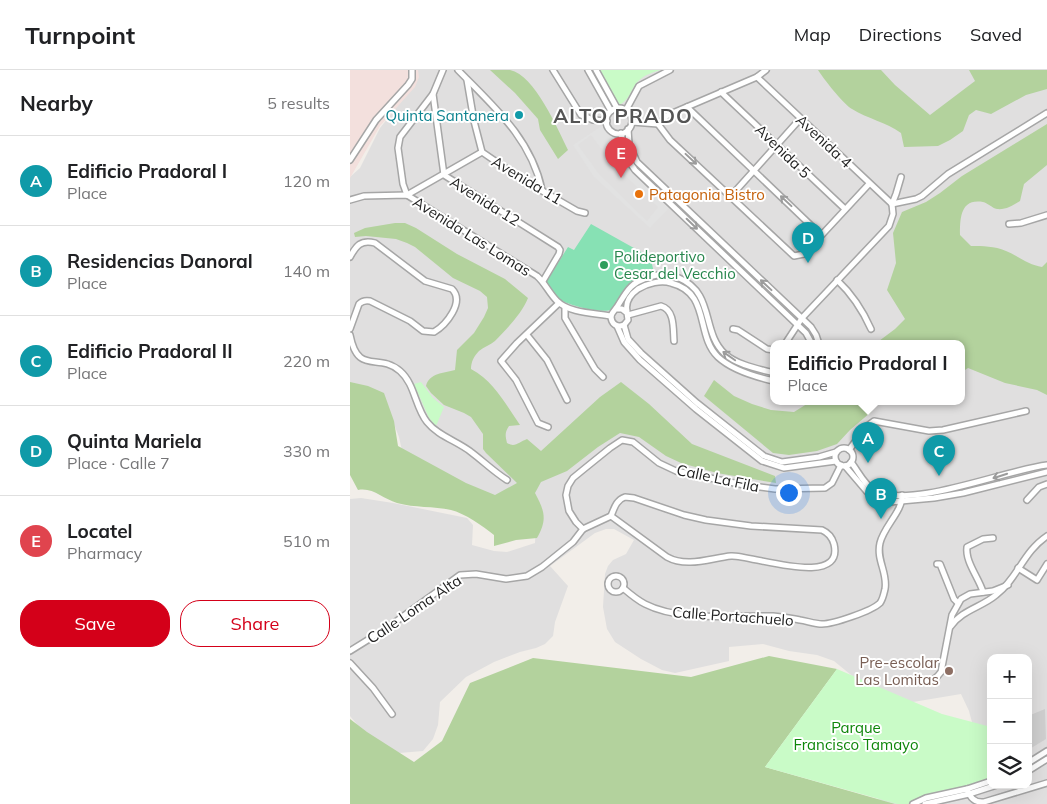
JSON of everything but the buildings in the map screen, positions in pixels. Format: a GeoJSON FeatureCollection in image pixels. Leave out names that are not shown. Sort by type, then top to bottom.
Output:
{"type":"FeatureCollection","features":[{"type":"Feature","properties":{"kind":"street"},"geometry":{"type":"LineString","coordinates":[[350,160],[376,120],[408,85],[412,79],[412,70]]}},
{"type":"Feature","properties":{"kind":"street","name":"Avenida 12"},"geometry":{"type":"LineString","coordinates":[[443,70],[434,94],[444,175],[558,247],[560,250],[559,254],[543,282]]}},
{"type":"Feature","properties":{"kind":"street"},"geometry":{"type":"LineString","coordinates":[[458,70],[513,127],[538,173],[542,190]]}},
{"type":"Feature","properties":{"kind":"street"},"geometry":{"type":"LineString","coordinates":[[553,70],[581,115],[593,120],[607,121]]}},
{"type":"Feature","properties":{"kind":"street"},"geometry":{"type":"LineString","coordinates":[[588,70],[614,110]]}},
{"type":"Feature","properties":{"kind":"street"},"geometry":{"type":"LineString","coordinates":[[596,70],[614,110]]}},
{"type":"Feature","properties":{"kind":"street"},"geometry":{"type":"LineString","coordinates":[[626,110],[643,82],[670,70]]}},
{"type":"Feature","properties":{"kind":"street"},"geometry":{"type":"LineString","coordinates":[[632,122],[658,124],[668,115],[757,76],[766,70]]}},
{"type":"Feature","properties":{"kind":"street","name":"Avenida 4"},"geometry":{"type":"LineString","coordinates":[[757,76],[800,119],[892,204]]}},
{"type":"Feature","properties":{"kind":"street","name":"Avenida 11"},"geometry":{"type":"LineString","coordinates":[[467,80],[474,122],[482,152],[520,178],[577,211],[585,213]]}},
{"type":"Feature","properties":{"kind":"street","name":"Avenida 5"},"geometry":{"type":"LineString","coordinates":[[722,92],[845,209]]}},
{"type":"Feature","properties":{"kind":"street"},"geometry":{"type":"LineString","coordinates":[[434,94],[400,137],[398,148],[403,184],[407,194],[444,175],[482,152]]}},
{"type":"Feature","properties":{"kind":"street"},"geometry":{"type":"LineString","coordinates":[[687,108],[821,234]]}},
{"type":"Feature","properties":{"kind":"street"},"geometry":{"type":"LineString","coordinates":[[614,110],[626,110],[630,114],[632,122],[628,129],[621,133],[612,130],[607,121],[608,115],[614,110]]}},
{"type":"Feature","properties":{"kind":"street"},"geometry":{"type":"LineString","coordinates":[[892,204],[922,196],[948,174],[1047,112]]}},
{"type":"Feature","properties":{"kind":"street"},"geometry":{"type":"LineString","coordinates":[[731,196],[800,119]]}},
{"type":"Feature","properties":{"kind":"street"},"geometry":{"type":"LineString","coordinates":[[658,124],[670,140],[791,254],[797,256],[804,254],[869,184]]}},
{"type":"Feature","properties":{"kind":"street"},"geometry":{"type":"LineString","coordinates":[[628,129],[630,150],[641,167],[802,318],[814,331],[817,340]]}},
{"type":"Feature","properties":{"kind":"street"},"geometry":{"type":"LineString","coordinates":[[621,133],[626,157],[635,170],[808,335],[810,340]]}},
{"type":"Feature","properties":{"kind":"street"},"geometry":{"type":"LineString","coordinates":[[788,340],[802,318],[889,226],[893,214],[892,204],[901,177]]}},
{"type":"Feature","properties":{"kind":"street","name":"Avenida Las Lomas"},"geometry":{"type":"LineString","coordinates":[[350,200],[358,197],[407,194],[537,276],[564,307],[610,316]]}},
{"type":"Feature","properties":{"kind":"street"},"geometry":{"type":"LineString","coordinates":[[1009,224],[1021,223],[1047,215]]}},
{"type":"Feature","properties":{"kind":"street"},"geometry":{"type":"LineString","coordinates":[[350,257],[355,247],[360,243],[368,241],[375,243],[425,281],[452,290],[458,299],[456,307],[434,332],[423,331],[410,321],[366,300],[359,304],[350,329]]}},
{"type":"Feature","properties":{"kind":"street"},"geometry":{"type":"LineString","coordinates":[[770,372],[739,362],[719,347],[702,299],[692,286],[678,278],[660,275],[640,281],[626,291],[610,316],[612,323],[617,326],[624,342],[640,360],[696,409],[762,462],[784,468],[836,461],[868,493],[884,501],[969,485],[1022,469],[1047,465]]}},
{"type":"Feature","properties":{"kind":"street"},"geometry":{"type":"LineString","coordinates":[[837,280],[853,298],[867,319],[871,329]]}},
{"type":"Feature","properties":{"kind":"street"},"geometry":{"type":"LineString","coordinates":[[617,326],[624,325],[628,320],[627,303],[631,295],[643,286],[661,282],[679,285],[690,292],[697,303],[710,342],[718,358],[741,371],[770,380]]}},
{"type":"Feature","properties":{"kind":"street"},"geometry":{"type":"LineString","coordinates":[[548,427],[538,423],[516,380],[501,361],[559,303]]}},
{"type":"Feature","properties":{"kind":"street"},"geometry":{"type":"LineString","coordinates":[[564,307],[565,318],[595,369],[603,377]]}},
{"type":"Feature","properties":{"kind":"street"},"geometry":{"type":"LineString","coordinates":[[627,313],[664,307],[671,315],[674,340]]}},
{"type":"Feature","properties":{"kind":"street"},"geometry":{"type":"LineString","coordinates":[[616,309],[622,309],[627,313]]}},
{"type":"Feature","properties":{"kind":"street"},"geometry":{"type":"LineString","coordinates":[[624,325],[628,338],[641,353],[697,403],[764,456],[778,462],[787,462],[819,457],[836,452],[842,448],[849,450],[853,456],[851,462],[843,466]]}},
{"type":"Feature","properties":{"kind":"street"},"geometry":{"type":"LineString","coordinates":[[733,329],[738,330],[770,349]]}},
{"type":"Feature","properties":{"kind":"street"},"geometry":{"type":"LineString","coordinates":[[350,335],[355,353],[358,356],[366,361],[392,366],[403,374],[409,383],[424,418],[431,427],[469,450],[507,480]]}},
{"type":"Feature","properties":{"kind":"street"},"geometry":{"type":"LineString","coordinates":[[527,335],[546,360],[567,400]]}},
{"type":"Feature","properties":{"kind":"street"},"geometry":{"type":"LineString","coordinates":[[849,450],[866,427],[874,422],[929,431],[943,430],[1026,410]]}},
{"type":"Feature","properties":{"kind":"street","name":"Calle La Fila"},"geometry":{"type":"LineString","coordinates":[[583,529],[569,511],[566,495],[568,486],[573,478],[622,440],[633,442],[659,463],[676,471],[775,490],[825,488],[832,483],[843,466]]}},
{"type":"Feature","properties":{"kind":"street"},"geometry":{"type":"LineString","coordinates":[[836,452],[836,461]]}},
{"type":"Feature","properties":{"kind":"street"},"geometry":{"type":"LineString","coordinates":[[851,462],[872,489],[902,498],[963,493],[1047,472]]}},
{"type":"Feature","properties":{"kind":"street"},"geometry":{"type":"LineString","coordinates":[[1027,500],[1039,487],[1047,484]]}},
{"type":"Feature","properties":{"kind":"street"},"geometry":{"type":"LineString","coordinates":[[583,529],[611,516],[620,499],[629,497],[684,515],[706,520],[751,526],[822,530],[827,532],[832,538],[834,552],[830,561],[813,567],[780,565],[737,555],[696,561],[677,561],[667,557],[611,516]]}},
{"type":"Feature","properties":{"kind":"street","name":"Calle Portachuelo"},"geometry":{"type":"LineString","coordinates":[[623,588],[645,604],[660,610],[681,614],[780,616],[820,624],[837,621],[875,606],[882,599],[886,583],[881,567],[880,546],[882,536],[902,498]]}},
{"type":"Feature","properties":{"kind":"street","name":"Calle Loma Alta"},"geometry":{"type":"LineString","coordinates":[[350,652],[387,628],[460,575],[476,574],[502,578],[527,576],[542,567],[573,542],[583,529]]}},
{"type":"Feature","properties":{"kind":"street"},"geometry":{"type":"LineString","coordinates":[[949,629],[962,614],[994,597],[1008,585],[1028,553],[1047,536]]}},
{"type":"Feature","properties":{"kind":"street"},"geometry":{"type":"LineString","coordinates":[[983,592],[968,557],[967,550],[968,547],[976,542],[993,538]]}},
{"type":"Feature","properties":{"kind":"street"},"geometry":{"type":"LineString","coordinates":[[937,564],[940,564],[954,599],[958,603],[958,610],[962,614]]}},
{"type":"Feature","properties":{"kind":"street"},"geometry":{"type":"LineString","coordinates":[[1018,568],[1037,580],[1047,564]]}},
{"type":"Feature","properties":{"kind":"street"},"geometry":{"type":"LineString","coordinates":[[907,678],[925,682],[933,680],[938,676],[942,666],[952,615],[963,597],[972,593],[993,591],[1008,585]]}},
{"type":"Feature","properties":{"kind":"street"},"geometry":{"type":"LineString","coordinates":[[972,593],[978,599],[978,606]]}},
{"type":"Feature","properties":{"kind":"street"},"geometry":{"type":"LineString","coordinates":[[350,663],[373,688],[392,714]]}},
{"type":"Feature","properties":{"kind":"street"},"geometry":{"type":"LineString","coordinates":[[1032,760],[1047,751]]}},
{"type":"Feature","properties":{"kind":"street"},"geometry":{"type":"LineString","coordinates":[[1032,768],[1047,759]]}},
{"type":"Feature","properties":{"kind":"street"},"geometry":{"type":"LineString","coordinates":[[925,804],[968,791],[987,783]]}},
{"type":"Feature","properties":{"kind":"street"},"geometry":{"type":"LineString","coordinates":[[968,791],[974,800],[984,802],[1047,783]]}},
{"type":"Feature","properties":{"kind":"street"},"geometry":{"type":"LineString","coordinates":[[912,804],[926,798],[987,787]]}},
{"type":"Feature","properties":{"kind":"shaded area"},"geometry":{"type":"Polygon","coordinates":[[[350,70],[418,70],[419,77],[415,87],[380,126],[350,178],[350,70]]]}},
{"type":"Feature","properties":{"kind":"shaded area"},"geometry":{"type":"Polygon","coordinates":[[[417,70],[1047,70],[1047,804],[892,804],[878,799],[977,741],[969,711],[961,694],[907,703],[873,693],[834,661],[817,655],[789,651],[763,644],[729,647],[729,661],[675,673],[662,670],[641,659],[615,642],[607,629],[603,607],[605,574],[613,560],[626,554],[634,540],[614,529],[606,529],[595,533],[550,566],[568,586],[555,622],[553,636],[545,644],[494,662],[466,677],[440,702],[438,725],[433,739],[423,751],[399,753],[371,741],[350,716],[350,499],[361,498],[393,503],[467,518],[473,525],[472,545],[494,551],[507,552],[535,543],[536,521],[503,513],[403,455],[399,437],[385,401],[350,393],[350,177],[360,168],[380,128],[403,99],[417,70]]]}},
{"type":"Feature","properties":{"kind":"shaded area"},"geometry":{"type":"Polygon","coordinates":[[[603,125],[609,132],[615,135],[624,160],[670,207],[650,228],[594,177],[573,145],[603,125]],[[591,135],[578,145],[599,174],[647,221],[658,207],[612,163],[591,135]]]}},
{"type":"Feature","properties":{"kind":"shaded area"},"geometry":{"type":"Polygon","coordinates":[[[1045,709],[1046,739],[1032,748],[1032,744],[1032,714],[1045,709]]]}},
{"type":"Feature","properties":{"kind":"green space"},"geometry":{"type":"Polygon","coordinates":[[[490,70],[510,70],[519,74],[537,92],[568,150],[558,159],[540,130],[538,119],[515,93],[490,70]]]}},
{"type":"Feature","properties":{"kind":"green space"},"geometry":{"type":"Polygon","coordinates":[[[600,70],[660,70],[646,75],[638,81],[627,99],[619,105],[600,70]]]}},
{"type":"Feature","properties":{"kind":"green space"},"geometry":{"type":"Polygon","coordinates":[[[818,70],[881,70],[895,85],[930,115],[975,81],[969,70],[1047,70],[1047,89],[1026,95],[991,114],[976,110],[969,115],[963,131],[938,146],[904,147],[901,133],[848,107],[818,70]]]}},
{"type":"Feature","properties":{"kind":"green space"},"geometry":{"type":"Polygon","coordinates":[[[1047,124],[1047,165],[1024,184],[1020,201],[1003,209],[995,208],[983,202],[970,203],[966,206],[961,216],[960,235],[971,246],[1002,249],[1042,267],[1047,262],[1047,395],[1037,390],[1005,383],[968,368],[965,370],[965,340],[880,340],[905,319],[887,290],[896,263],[893,233],[902,212],[926,202],[962,176],[1047,124]]]}},
{"type":"Feature","properties":{"kind":"green space"},"geometry":{"type":"Polygon","coordinates":[[[405,223],[416,228],[457,254],[505,279],[528,298],[518,315],[495,341],[477,353],[471,366],[471,369],[493,387],[520,425],[509,426],[506,434],[507,443],[515,445],[527,439],[541,451],[600,397],[621,382],[649,404],[692,444],[775,476],[776,483],[717,473],[681,463],[666,456],[639,437],[620,433],[567,471],[541,482],[535,493],[541,505],[544,520],[537,538],[516,540],[494,546],[494,535],[462,514],[444,509],[404,505],[368,490],[358,490],[350,475],[350,382],[368,386],[384,393],[394,421],[398,446],[466,483],[495,495],[517,483],[483,449],[483,434],[471,417],[444,405],[426,386],[430,378],[455,370],[457,350],[474,333],[484,317],[488,308],[487,297],[480,291],[453,278],[415,247],[407,243],[396,239],[366,236],[355,237],[354,233],[365,228],[405,223]]]}},
{"type":"Feature","properties":{"kind":"green space","name":"Polideportivo Cesar del Vecchio"},"geometry":{"type":"Polygon","coordinates":[[[591,224],[650,257],[654,272],[629,284],[614,307],[608,311],[586,309],[560,300],[546,282],[568,247],[574,250],[591,224]]]}},
{"type":"Feature","properties":{"kind":"green space"},"geometry":{"type":"Polygon","coordinates":[[[714,380],[734,396],[771,410],[794,412],[805,405],[875,405],[871,412],[837,444],[817,451],[789,455],[773,453],[704,396],[714,380]]]}},
{"type":"Feature","properties":{"kind":"green space"},"geometry":{"type":"Polygon","coordinates":[[[421,382],[433,398],[444,407],[436,426],[429,418],[414,384],[421,382]]]}},
{"type":"Feature","properties":{"kind":"green space"},"geometry":{"type":"Polygon","coordinates":[[[769,656],[837,669],[765,767],[895,804],[350,804],[350,719],[414,762],[442,741],[470,683],[533,658],[691,677],[769,656]]]}},
{"type":"Feature","properties":{"kind":"green space","name":"Parque Francisco Tamayo"},"geometry":{"type":"Polygon","coordinates":[[[837,669],[942,714],[987,726],[987,782],[908,804],[897,804],[765,767],[837,669]]]}},
{"type":"Feature","properties":{"kind":"place","name":"Quinta Santanera"},"geometry":{"type":"Point","coordinates":[519,115]}},
{"type":"Feature","properties":{"kind":"place","name":"Locatel"},"geometry":{"type":"Point","coordinates":[621,178]}},
{"type":"Feature","properties":{"kind":"place","name":"Patagonia Bistro"},"geometry":{"type":"Point","coordinates":[639,194]}},
{"type":"Feature","properties":{"kind":"place","name":"Quinta Mariela"},"geometry":{"type":"Point","coordinates":[808,263]}},
{"type":"Feature","properties":{"kind":"place","name":"Polideportivo Cesar del Vecchio"},"geometry":{"type":"Point","coordinates":[604,265]}},
{"type":"Feature","properties":{"kind":"place","name":"Edificio Pradoral I"},"geometry":{"type":"Point","coordinates":[868,463]}},
{"type":"Feature","properties":{"kind":"place","name":"Edificio Pradoral II"},"geometry":{"type":"Point","coordinates":[939,476]}},
{"type":"Feature","properties":{"kind":"place","name":"Residencias Danoral"},"geometry":{"type":"Point","coordinates":[881,519]}},
{"type":"Feature","properties":{"kind":"place","name":"Pre-escolar Las Lomitas"},"geometry":{"type":"Point","coordinates":[949,671]}},
{"type":"Feature","properties":{"kind":"district","name":"ALTO PRADO"},"geometry":{"type":"Point","coordinates":[623,115]}}]}
